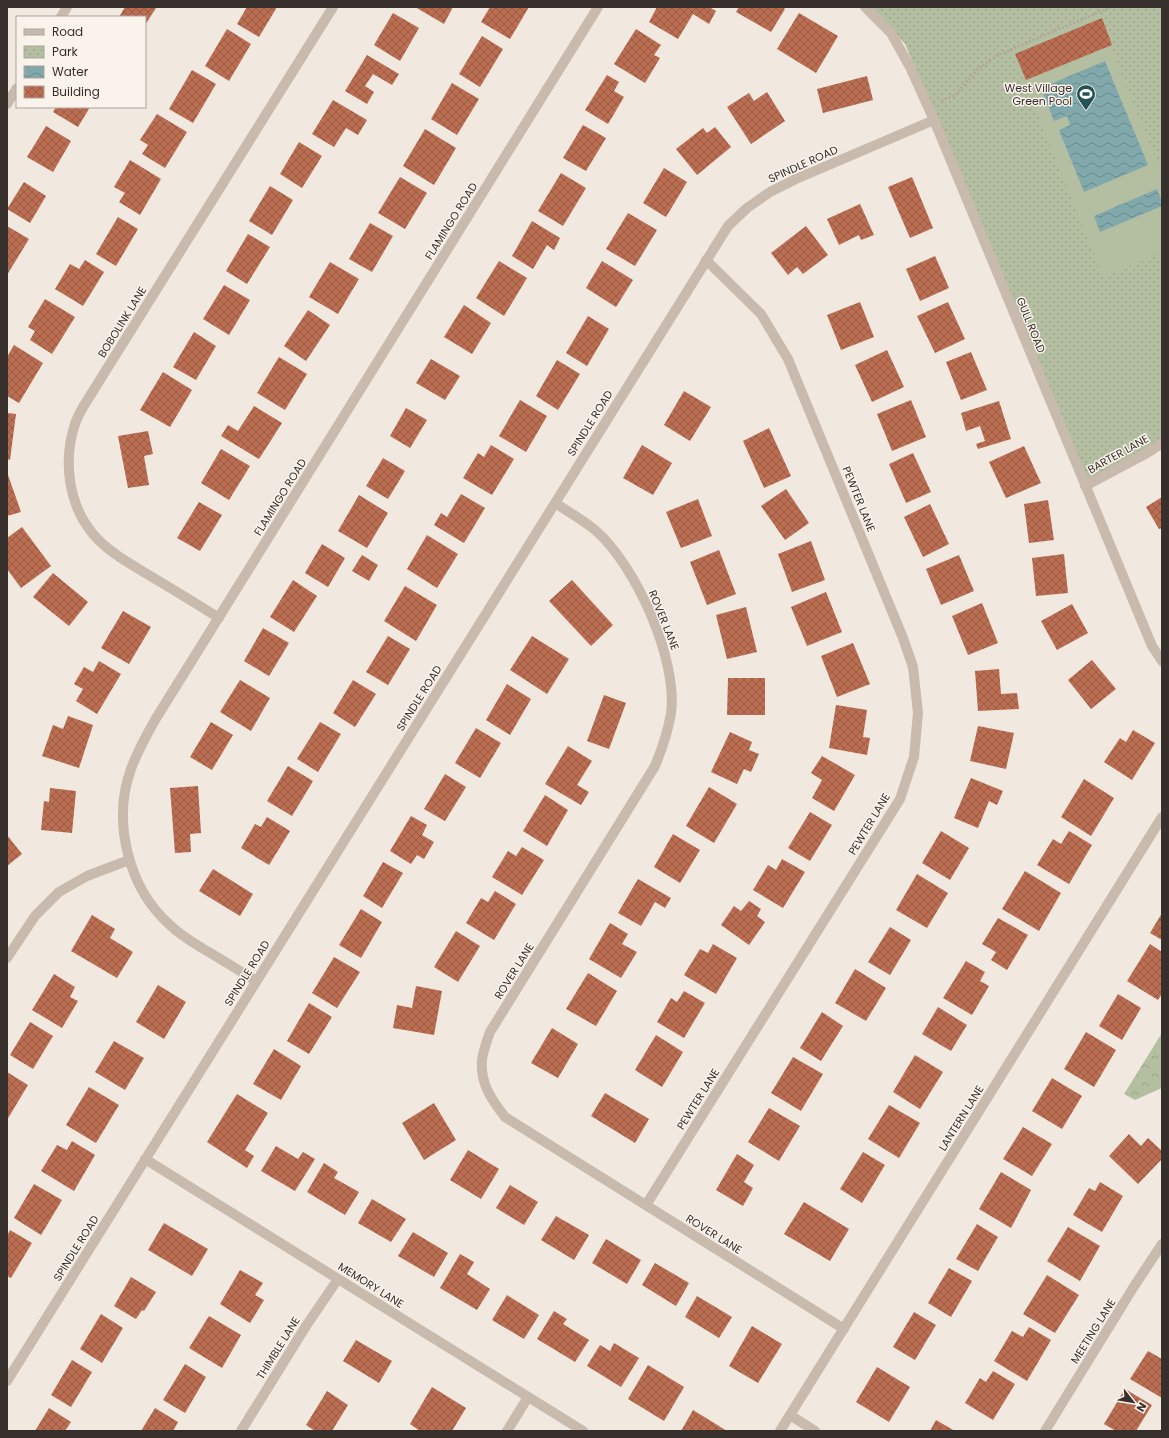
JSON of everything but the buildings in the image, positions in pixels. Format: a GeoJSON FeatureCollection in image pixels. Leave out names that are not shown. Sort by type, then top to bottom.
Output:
{"type":"FeatureCollection","features":[{"type":"Feature","properties":{"kind":"street"},"geometry":{"type":"LineString","coordinates":[[62,16],[67,7]]}},
{"type":"Feature","properties":{"kind":"street","name":"BOBOLINK LANE"},"geometry":{"type":"LineString","coordinates":[[219,618],[118,556],[93,534],[79,511],[72,492],[69,472],[69,449],[75,424],[83,407],[333,7]]}},
{"type":"Feature","properties":{"kind":"street","name":"FLAMINGO ROAD"},"geometry":{"type":"LineString","coordinates":[[256,981],[189,940],[169,925],[144,894],[135,876],[130,860],[122,816],[130,770],[139,749],[155,720],[598,7]]}},
{"type":"Feature","properties":{"kind":"street","name":"GULL ROAD"},"geometry":{"type":"LineString","coordinates":[[865,7],[891,33],[910,67],[928,106],[1152,646],[1162,661]]}},
{"type":"Feature","properties":{"kind":"street"},"geometry":{"type":"LineString","coordinates":[[7,104],[16,90]]}},
{"type":"Feature","properties":{"kind":"street","name":"SPINDLE ROAD"},"geometry":{"type":"LineString","coordinates":[[7,1381],[728,226],[746,208],[770,192],[796,179],[934,120]]}},
{"type":"Feature","properties":{"kind":"street","name":"PEWTER LANE"},"geometry":{"type":"LineString","coordinates":[[646,1205],[900,799],[914,757],[918,713],[912,667],[903,638],[788,359],[761,314],[706,260]]}},
{"type":"Feature","properties":{"kind":"street","name":"BARTER LANE"},"geometry":{"type":"LineString","coordinates":[[1085,486],[1147,453],[1162,443]]}},
{"type":"Feature","properties":{"kind":"street","name":"ROVER LANE"},"geometry":{"type":"LineString","coordinates":[[555,503],[596,530],[614,550],[636,585],[656,627],[666,659],[671,687],[671,712],[667,735],[655,766],[490,1032],[482,1059],[484,1082],[491,1099],[505,1117],[844,1329]]}},
{"type":"Feature","properties":{"kind":"street","name":"LANTERN LANE"},"geometry":{"type":"LineString","coordinates":[[780,1431],[1162,817]]}},
{"type":"Feature","properties":{"kind":"street"},"geometry":{"type":"LineString","coordinates":[[8,952],[35,916],[59,892],[87,876],[130,860]]}},
{"type":"Feature","properties":{"kind":"street","name":"MEMORY LANE"},"geometry":{"type":"LineString","coordinates":[[145,1159],[583,1431]]}},
{"type":"Feature","properties":{"kind":"street","name":"MEETING LANE"},"geometry":{"type":"LineString","coordinates":[[1045,1431],[1133,1288],[1162,1244]]}},
{"type":"Feature","properties":{"kind":"street","name":"THIMBLE LANE"},"geometry":{"type":"LineString","coordinates":[[241,1431],[306,1326],[338,1279]]}},
{"type":"Feature","properties":{"kind":"street"},"geometry":{"type":"LineString","coordinates":[[506,1431],[528,1397]]}},
{"type":"Feature","properties":{"kind":"street"},"geometry":{"type":"LineString","coordinates":[[790,1415],[815,1431]]}},
{"type":"Feature","properties":{"kind":"path"},"geometry":{"type":"LineString","coordinates":[[928,106],[955,95],[978,69],[996,56],[1111,7]]}},
{"type":"Feature","properties":{"kind":"green space"},"geometry":{"type":"Polygon","coordinates":[[[870,7],[1162,7],[1162,443],[1088,482],[905,44],[870,7]]]}},
{"type":"Feature","properties":{"kind":"green space","name":"West Village Green Pool"},"geometry":{"type":"Polygon","coordinates":[[[1097,14],[1162,174],[1162,253],[1103,277],[1011,49],[1097,14]]]}},
{"type":"Feature","properties":{"kind":"green space"},"geometry":{"type":"Polygon","coordinates":[[[1162,1033],[1162,1088],[1135,1100],[1124,1094],[1162,1033]]]}},
{"type":"Feature","properties":{"kind":"water"},"geometry":{"type":"Polygon","coordinates":[[[1105,61],[1148,165],[1084,192],[1059,130],[1070,125],[1067,116],[1054,121],[1041,88],[1105,61]]]}},
{"type":"Feature","properties":{"kind":"water"},"geometry":{"type":"Polygon","coordinates":[[[1157,189],[1162,206],[1100,232],[1094,216],[1157,189]]]}},
{"type":"Feature","properties":{"kind":"place","name":"West Village Green Pool"},"geometry":{"type":"Point","coordinates":[1086,111]}}]}
